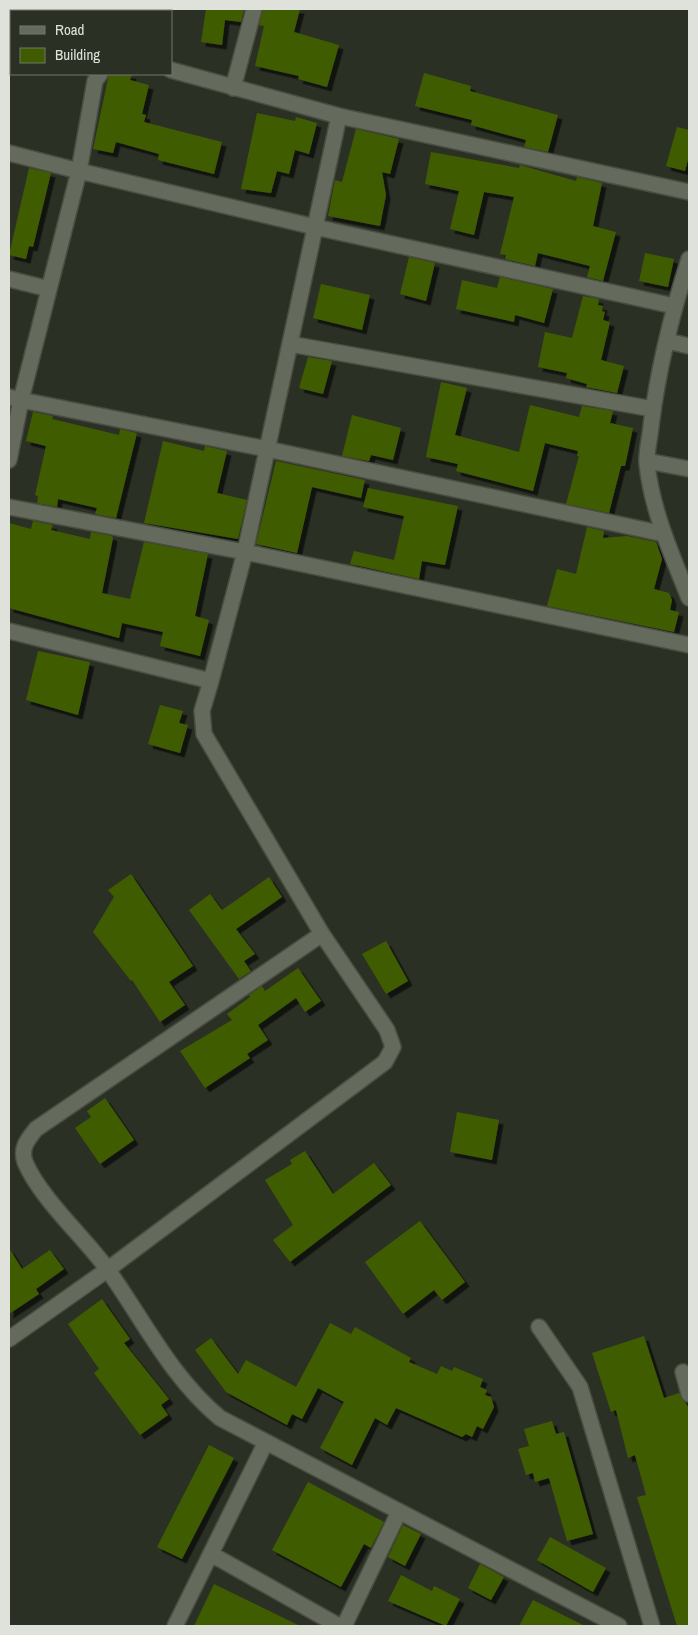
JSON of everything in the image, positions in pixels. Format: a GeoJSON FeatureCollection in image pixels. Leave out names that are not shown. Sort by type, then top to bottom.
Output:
{"type":"FeatureCollection","features":[{"type":"Feature","properties":{"kind":"street"},"geometry":{"type":"LineString","coordinates":[[233,88],[254,9]]}},
{"type":"Feature","properties":{"kind":"street"},"geometry":{"type":"LineString","coordinates":[[172,70],[339,116],[689,192]]}},
{"type":"Feature","properties":{"kind":"street"},"geometry":{"type":"LineString","coordinates":[[9,460],[15,398],[48,289],[79,170],[95,81],[99,75]]}},
{"type":"Feature","properties":{"kind":"street"},"geometry":{"type":"LineString","coordinates":[[9,1339],[107,1270],[385,1062],[393,1046],[387,1030],[322,934],[204,734],[202,711],[245,552],[339,116]]}},
{"type":"Feature","properties":{"kind":"street"},"geometry":{"type":"LineString","coordinates":[[9,152],[315,227],[674,306]]}},
{"type":"Feature","properties":{"kind":"street"},"geometry":{"type":"LineString","coordinates":[[689,259],[674,306],[666,341],[653,410],[647,461],[652,494],[664,534],[684,571],[689,598]]}},
{"type":"Feature","properties":{"kind":"street"},"geometry":{"type":"LineString","coordinates":[[9,278],[48,289]]}},
{"type":"Feature","properties":{"kind":"street"},"geometry":{"type":"LineString","coordinates":[[666,341],[689,346]]}},
{"type":"Feature","properties":{"kind":"street"},"geometry":{"type":"LineString","coordinates":[[290,344],[653,410]]}},
{"type":"Feature","properties":{"kind":"street"},"geometry":{"type":"LineString","coordinates":[[15,398],[267,449],[664,534]]}},
{"type":"Feature","properties":{"kind":"street"},"geometry":{"type":"LineString","coordinates":[[647,461],[689,469]]}},
{"type":"Feature","properties":{"kind":"street"},"geometry":{"type":"LineString","coordinates":[[9,507],[245,552],[689,645]]}},
{"type":"Feature","properties":{"kind":"street"},"geometry":{"type":"LineString","coordinates":[[9,631],[210,681]]}},
{"type":"Feature","properties":{"kind":"street"},"geometry":{"type":"LineString","coordinates":[[322,934],[36,1129],[24,1145],[24,1160],[36,1181],[107,1270],[167,1361],[202,1403],[220,1418],[619,1626]]}},
{"type":"Feature","properties":{"kind":"street"},"geometry":{"type":"LineString","coordinates":[[539,1326],[580,1387],[652,1626]]}},
{"type":"Feature","properties":{"kind":"street"},"geometry":{"type":"LineString","coordinates":[[682,1372],[689,1394]]}},
{"type":"Feature","properties":{"kind":"street"},"geometry":{"type":"LineString","coordinates":[[175,1626],[266,1442]]}},
{"type":"Feature","properties":{"kind":"street"},"geometry":{"type":"LineString","coordinates":[[344,1626],[399,1512]]}},
{"type":"Feature","properties":{"kind":"street"},"geometry":{"type":"LineString","coordinates":[[211,1554],[339,1626]]}},
{"type":"Feature","properties":{"kind":"building"},"geometry":{"type":"Polygon","coordinates":[[[206,9],[244,9],[241,22],[225,20],[222,45],[201,42],[206,9]]]}},
{"type":"Feature","properties":{"kind":"building"},"geometry":{"type":"Polygon","coordinates":[[[263,9],[300,9],[294,32],[339,45],[327,87],[298,79],[299,76],[255,66],[264,26],[259,25],[263,9]]]}},
{"type":"Feature","properties":{"kind":"building"},"geometry":{"type":"Polygon","coordinates":[[[424,73],[471,86],[470,91],[558,115],[548,152],[524,147],[526,140],[471,125],[472,120],[415,106],[424,73]]]}},
{"type":"Feature","properties":{"kind":"building"},"geometry":{"type":"Polygon","coordinates":[[[109,75],[132,75],[130,80],[149,85],[142,114],[146,115],[144,122],[222,142],[214,174],[158,160],[159,154],[116,142],[113,153],[93,149],[109,75]]]}},
{"type":"Feature","properties":{"kind":"building"},"geometry":{"type":"Polygon","coordinates":[[[257,113],[295,121],[296,117],[317,123],[309,154],[295,150],[289,174],[277,171],[271,193],[241,189],[257,113]]]}},
{"type":"Feature","properties":{"kind":"building"},"geometry":{"type":"Polygon","coordinates":[[[677,127],[689,130],[689,156],[685,171],[666,166],[677,127]]]}},
{"type":"Feature","properties":{"kind":"building"},"geometry":{"type":"Polygon","coordinates":[[[356,129],[399,139],[390,174],[382,172],[386,195],[380,226],[328,216],[335,180],[342,182],[356,129]]]}},
{"type":"Feature","properties":{"kind":"building"},"geometry":{"type":"Polygon","coordinates":[[[431,152],[519,168],[520,165],[576,181],[577,177],[602,183],[593,226],[616,232],[603,281],[587,277],[590,266],[538,253],[535,266],[505,259],[506,255],[500,254],[514,197],[484,192],[474,235],[450,229],[459,191],[425,184],[431,152]]]}},
{"type":"Feature","properties":{"kind":"building"},"geometry":{"type":"Polygon","coordinates":[[[29,168],[51,173],[33,247],[29,246],[26,259],[9,255],[29,168]]]}},
{"type":"Feature","properties":{"kind":"building"},"geometry":{"type":"Polygon","coordinates":[[[645,253],[674,259],[668,287],[639,281],[645,253]]]}},
{"type":"Feature","properties":{"kind":"building"},"geometry":{"type":"Polygon","coordinates":[[[409,257],[435,263],[426,301],[400,294],[409,257]]]}},
{"type":"Feature","properties":{"kind":"building"},"geometry":{"type":"Polygon","coordinates":[[[500,277],[553,289],[544,323],[515,315],[514,322],[456,309],[462,280],[497,288],[500,277]]]}},
{"type":"Feature","properties":{"kind":"building"},"geometry":{"type":"Polygon","coordinates":[[[321,284],[370,295],[362,330],[313,318],[321,284]]]}},
{"type":"Feature","properties":{"kind":"building"},"geometry":{"type":"Polygon","coordinates":[[[583,296],[599,299],[598,305],[603,306],[602,311],[605,312],[603,320],[610,322],[601,360],[624,366],[617,393],[586,387],[587,384],[566,378],[567,373],[538,367],[545,332],[572,338],[583,296]]]}},
{"type":"Feature","properties":{"kind":"building"},"geometry":{"type":"Polygon","coordinates":[[[308,357],[332,361],[323,394],[299,388],[308,357]]]}},
{"type":"Feature","properties":{"kind":"building"},"geometry":{"type":"Polygon","coordinates":[[[441,382],[467,388],[455,435],[519,452],[530,405],[579,417],[582,406],[613,411],[610,423],[633,428],[625,466],[621,466],[609,513],[566,504],[579,456],[577,456],[578,451],[545,443],[533,491],[456,471],[458,464],[426,457],[441,382]]]}},
{"type":"Feature","properties":{"kind":"building"},"geometry":{"type":"Polygon","coordinates":[[[33,412],[53,416],[52,419],[119,435],[120,429],[137,433],[116,518],[95,514],[97,508],[58,499],[57,507],[37,503],[38,496],[35,495],[46,446],[26,441],[33,412]]]}},
{"type":"Feature","properties":{"kind":"building"},"geometry":{"type":"Polygon","coordinates":[[[352,415],[401,428],[393,460],[371,455],[369,461],[342,456],[352,415]]]}},
{"type":"Feature","properties":{"kind":"building"},"geometry":{"type":"Polygon","coordinates":[[[163,441],[204,451],[205,446],[227,451],[217,493],[247,500],[238,539],[144,523],[163,441]]]}},
{"type":"Feature","properties":{"kind":"building"},"geometry":{"type":"Polygon","coordinates":[[[276,461],[365,480],[361,498],[312,487],[297,553],[256,544],[276,461]]]}},
{"type":"Feature","properties":{"kind":"building"},"geometry":{"type":"Polygon","coordinates":[[[368,488],[458,506],[445,565],[422,561],[419,579],[350,564],[354,551],[394,560],[404,516],[363,507],[368,488]]]}},
{"type":"Feature","properties":{"kind":"building"},"geometry":{"type":"Polygon","coordinates":[[[33,521],[53,525],[51,530],[90,539],[91,532],[112,536],[102,593],[130,599],[144,542],[208,554],[195,616],[209,620],[200,656],[160,646],[163,632],[122,623],[119,638],[9,608],[9,523],[31,529],[33,521]]]}},
{"type":"Feature","properties":{"kind":"building"},"geometry":{"type":"Polygon","coordinates":[[[587,527],[604,531],[603,538],[627,536],[656,542],[662,559],[654,589],[669,593],[672,600],[670,610],[679,612],[674,632],[547,606],[557,569],[576,574],[587,527]]]}},
{"type":"Feature","properties":{"kind":"building"},"geometry":{"type":"Polygon","coordinates":[[[38,651],[90,662],[78,715],[26,700],[38,651]]]}},
{"type":"Feature","properties":{"kind":"building"},"geometry":{"type":"Polygon","coordinates":[[[160,705],[183,711],[179,723],[188,725],[180,753],[148,744],[160,705]]]}},
{"type":"Feature","properties":{"kind":"building"},"geometry":{"type":"Polygon","coordinates":[[[131,874],[193,966],[169,982],[185,1005],[160,1022],[132,980],[93,932],[114,897],[108,890],[131,874]]]}},
{"type":"Feature","properties":{"kind":"building"},"geometry":{"type":"Polygon","coordinates":[[[269,877],[282,897],[236,929],[255,954],[244,961],[251,971],[239,979],[189,910],[210,894],[222,910],[269,877]]]}},
{"type":"Feature","properties":{"kind":"building"},"geometry":{"type":"Polygon","coordinates":[[[386,941],[408,981],[386,994],[362,954],[386,941]]]}},
{"type":"Feature","properties":{"kind":"building"},"geometry":{"type":"Polygon","coordinates":[[[298,968],[321,1001],[305,1012],[296,998],[258,1025],[268,1040],[247,1054],[250,1058],[205,1088],[180,1051],[232,1020],[227,1014],[250,997],[249,995],[262,986],[265,991],[298,968]]]}},
{"type":"Feature","properties":{"kind":"building"},"geometry":{"type":"Polygon","coordinates":[[[105,1098],[134,1140],[100,1164],[75,1128],[91,1117],[87,1111],[105,1098]]]}},
{"type":"Feature","properties":{"kind":"building"},"geometry":{"type":"Polygon","coordinates":[[[457,1112],[499,1120],[492,1160],[450,1152],[457,1112]]]}},
{"type":"Feature","properties":{"kind":"building"},"geometry":{"type":"Polygon","coordinates":[[[305,1151],[333,1194],[374,1163],[391,1185],[290,1262],[273,1240],[293,1225],[265,1180],[292,1164],[290,1160],[305,1151]]]}},
{"type":"Feature","properties":{"kind":"building"},"geometry":{"type":"Polygon","coordinates":[[[420,1221],[465,1282],[442,1300],[434,1290],[403,1314],[365,1262],[420,1221]]]}},
{"type":"Feature","properties":{"kind":"building"},"geometry":{"type":"Polygon","coordinates":[[[9,1248],[22,1269],[50,1250],[64,1269],[36,1289],[39,1294],[9,1314],[9,1248]]]}},
{"type":"Feature","properties":{"kind":"building"},"geometry":{"type":"Polygon","coordinates":[[[102,1299],[130,1339],[124,1343],[169,1399],[161,1405],[168,1415],[140,1435],[94,1373],[99,1369],[68,1324],[102,1299]]]}},
{"type":"Feature","properties":{"kind":"building"},"geometry":{"type":"Polygon","coordinates":[[[330,1323],[351,1334],[355,1327],[411,1358],[409,1362],[437,1374],[441,1366],[452,1371],[454,1367],[483,1379],[480,1387],[487,1390],[485,1395],[491,1397],[494,1407],[483,1429],[477,1426],[472,1437],[466,1434],[462,1437],[396,1408],[387,1425],[375,1418],[352,1465],[320,1448],[344,1402],[318,1388],[302,1419],[292,1414],[287,1425],[226,1392],[195,1350],[211,1338],[238,1374],[246,1360],[296,1387],[330,1323]]]}},
{"type":"Feature","properties":{"kind":"building"},"geometry":{"type":"Polygon","coordinates":[[[644,1336],[664,1398],[679,1393],[689,1408],[689,1626],[677,1626],[637,1497],[646,1495],[635,1455],[628,1458],[616,1410],[611,1412],[592,1353],[644,1336]]]}},
{"type":"Feature","properties":{"kind":"building"},"geometry":{"type":"Polygon","coordinates":[[[552,1421],[556,1434],[564,1432],[593,1534],[567,1541],[549,1478],[535,1482],[533,1473],[526,1475],[518,1449],[529,1446],[524,1429],[552,1421]]]}},
{"type":"Feature","properties":{"kind":"building"},"geometry":{"type":"Polygon","coordinates":[[[209,1445],[234,1458],[182,1559],[157,1547],[209,1445]]]}},
{"type":"Feature","properties":{"kind":"building"},"geometry":{"type":"Polygon","coordinates":[[[308,1482],[384,1522],[371,1548],[364,1544],[341,1587],[272,1550],[308,1482]]]}},
{"type":"Feature","properties":{"kind":"building"},"geometry":{"type":"Polygon","coordinates":[[[403,1525],[421,1534],[405,1566],[388,1557],[403,1525]]]}},
{"type":"Feature","properties":{"kind":"building"},"geometry":{"type":"Polygon","coordinates":[[[550,1537],[606,1568],[593,1592],[537,1560],[550,1537]]]}},
{"type":"Feature","properties":{"kind":"building"},"geometry":{"type":"Polygon","coordinates":[[[480,1564],[504,1577],[491,1600],[468,1588],[480,1564]]]}},
{"type":"Feature","properties":{"kind":"building"},"geometry":{"type":"Polygon","coordinates":[[[401,1575],[432,1591],[434,1586],[460,1599],[446,1626],[388,1601],[401,1575]]]}},
{"type":"Feature","properties":{"kind":"building"},"geometry":{"type":"Polygon","coordinates":[[[214,1584],[300,1626],[194,1626],[214,1584]]]}},
{"type":"Feature","properties":{"kind":"building"},"geometry":{"type":"Polygon","coordinates":[[[533,1600],[585,1626],[519,1626],[533,1600]]]}}]}
